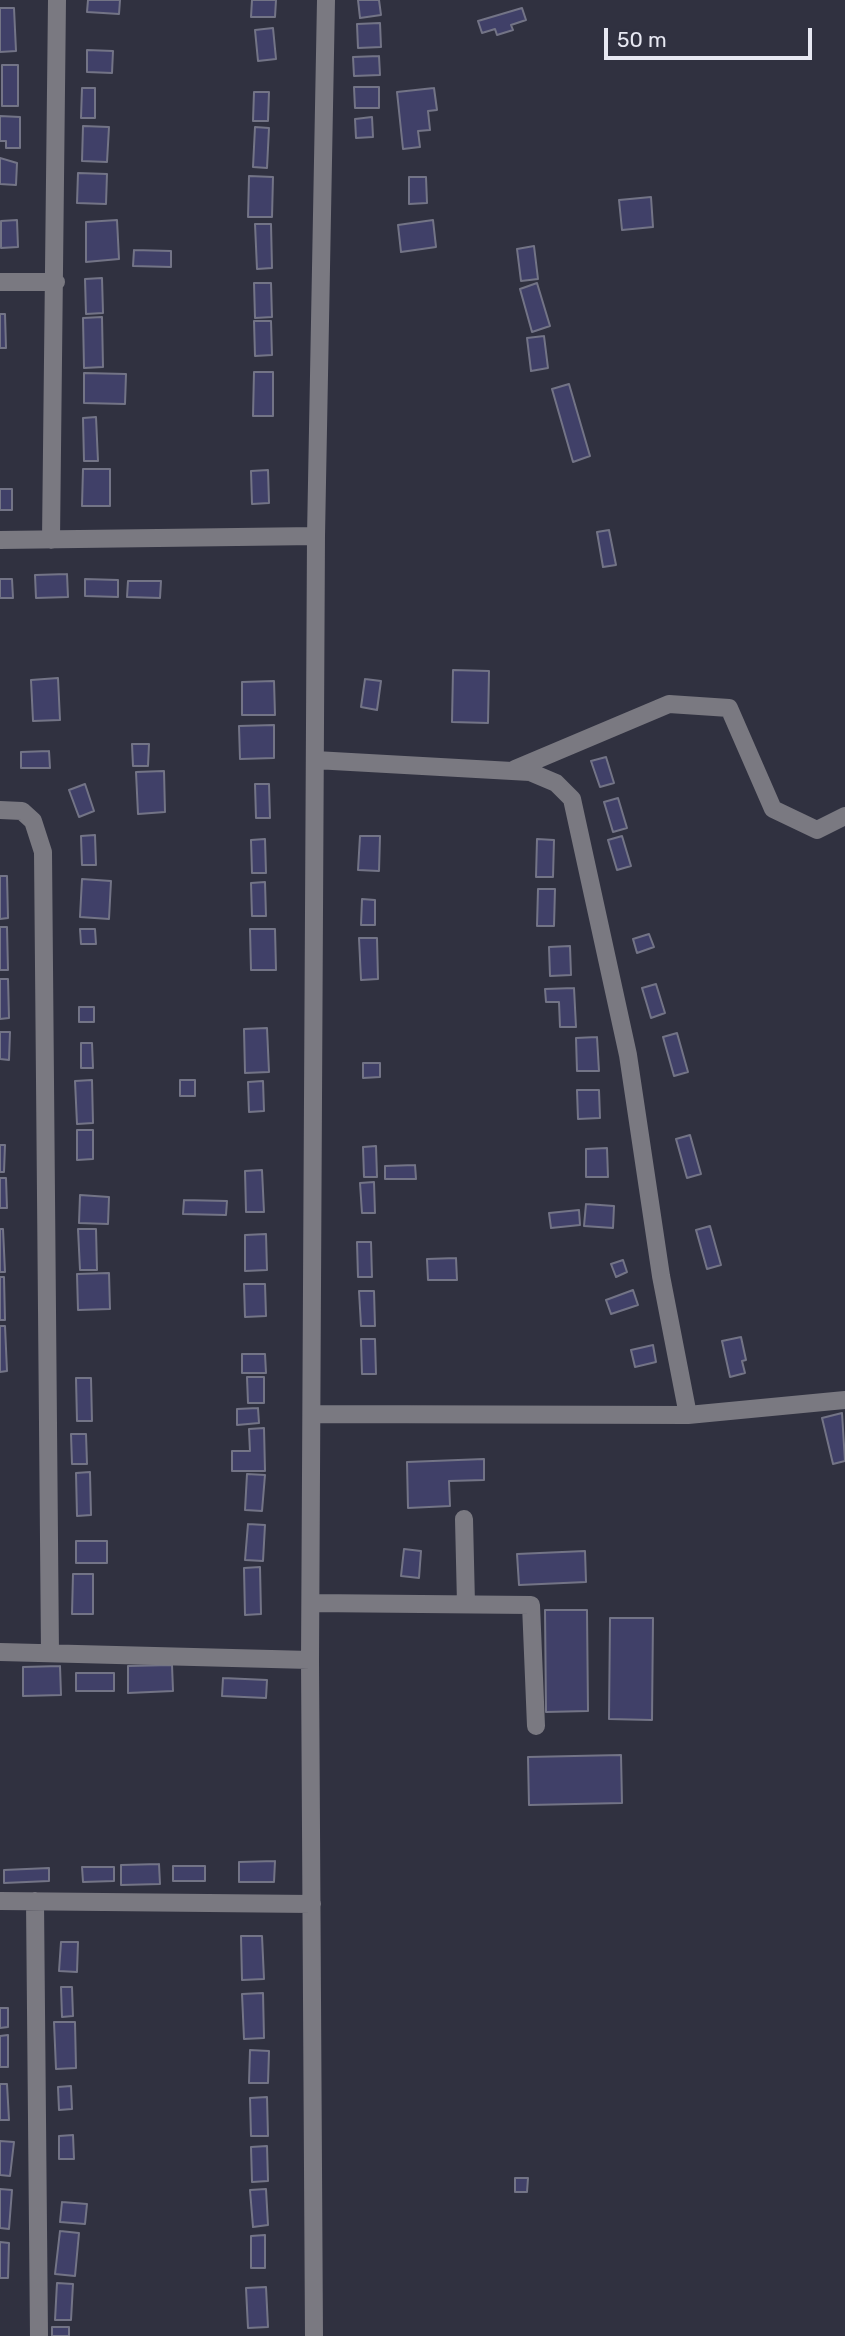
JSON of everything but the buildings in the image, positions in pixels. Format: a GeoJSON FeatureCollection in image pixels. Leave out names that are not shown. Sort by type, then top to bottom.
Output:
{"type":"FeatureCollection","features":[{"type":"Feature","properties":{"kind":"street"},"geometry":{"type":"LineString","coordinates":[[51,540],[56,282],[57,0]]}},
{"type":"Feature","properties":{"kind":"street"},"geometry":{"type":"LineString","coordinates":[[314,2336],[310,1660],[314,760],[326,0]]}},
{"type":"Feature","properties":{"kind":"street"},"geometry":{"type":"LineString","coordinates":[[0,282],[56,282]]}},
{"type":"Feature","properties":{"kind":"street"},"geometry":{"type":"LineString","coordinates":[[0,540],[316,536]]}},
{"type":"Feature","properties":{"kind":"street"},"geometry":{"type":"LineString","coordinates":[[512,770],[669,704],[729,708],[773,809],[817,830],[845,816]]}},
{"type":"Feature","properties":{"kind":"street"},"geometry":{"type":"LineString","coordinates":[[314,760],[530,772],[556,783],[572,799],[628,1055],[661,1276],[688,1415]]}},
{"type":"Feature","properties":{"kind":"street"},"geometry":{"type":"LineString","coordinates":[[0,810],[22,811],[33,821],[43,852],[50,1653]]}},
{"type":"Feature","properties":{"kind":"street"},"geometry":{"type":"LineString","coordinates":[[313,1414],[688,1415],[845,1400]]}},
{"type":"Feature","properties":{"kind":"street"},"geometry":{"type":"LineString","coordinates":[[464,1519],[466,1604]]}},
{"type":"Feature","properties":{"kind":"street"},"geometry":{"type":"LineString","coordinates":[[311,1603],[531,1605],[536,1726]]}},
{"type":"Feature","properties":{"kind":"street"},"geometry":{"type":"LineString","coordinates":[[0,1652],[310,1660]]}},
{"type":"Feature","properties":{"kind":"street"},"geometry":{"type":"LineString","coordinates":[[0,1901],[312,1904]]}},
{"type":"Feature","properties":{"kind":"street"},"geometry":{"type":"LineString","coordinates":[[35,1901],[39,2336]]}}]}
